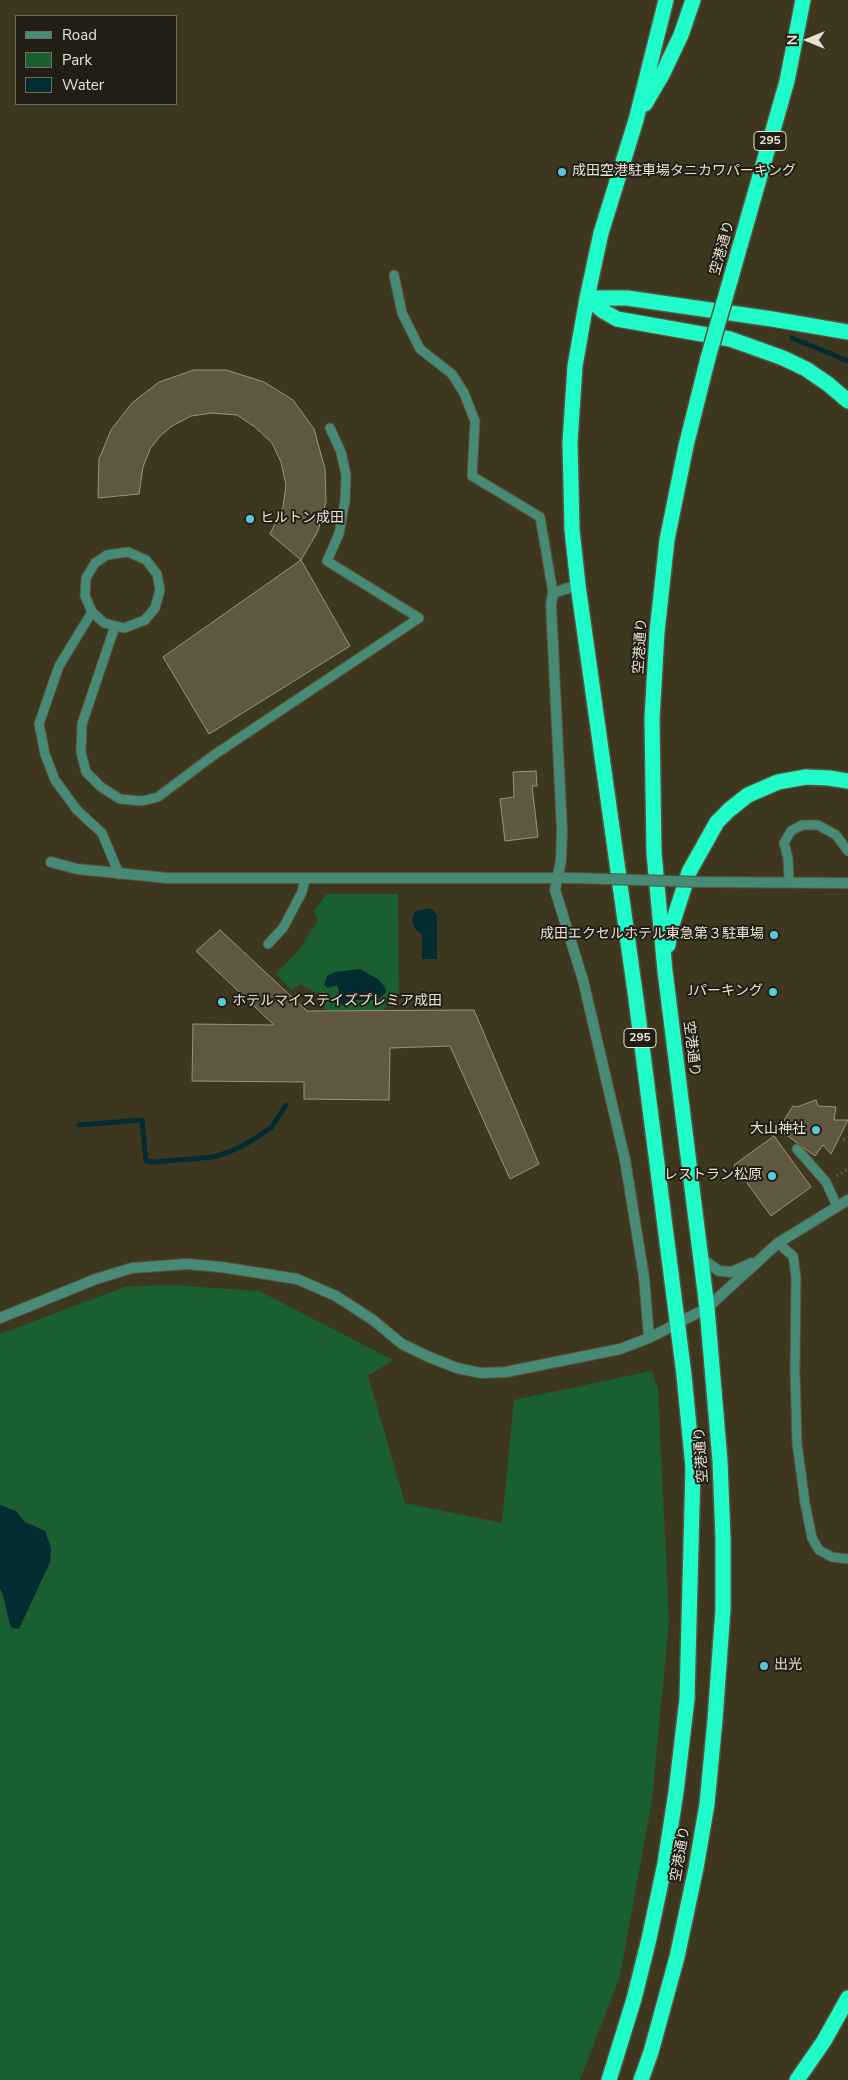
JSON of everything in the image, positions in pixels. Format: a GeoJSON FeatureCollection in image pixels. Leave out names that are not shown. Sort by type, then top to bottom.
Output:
{"type":"FeatureCollection","features":[{"type":"Feature","properties":{"kind":"highway","name":"空港通り"},"geometry":{"type":"LineString","coordinates":[[609,2080],[634,1999],[665,1863],[688,1699],[693,1468],[677,1322],[636,999],[578,585],[571,512],[570,442],[575,366],[601,233],[636,120],[666,0]]}},
{"type":"Feature","properties":{"kind":"highway"},"geometry":{"type":"LineString","coordinates":[[636,120],[662,75],[681,35],[693,0]]}},
{"type":"Feature","properties":{"kind":"highway","name":"空港通り"},"geometry":{"type":"LineString","coordinates":[[641,2080],[651,2052],[677,1957],[696,1868],[707,1804],[716,1720],[723,1609],[720,1461],[707,1308],[665,971],[654,853],[652,719],[658,632],[667,540],[686,446],[708,358],[787,81],[803,0]]}},
{"type":"Feature","properties":{"kind":"highway"},"geometry":{"type":"LineString","coordinates":[[587,298],[627,298],[848,332]]}},
{"type":"Feature","properties":{"kind":"highway"},"geometry":{"type":"LineString","coordinates":[[587,298],[617,319],[730,339],[774,354],[806,370],[828,384],[848,401]]}},
{"type":"Feature","properties":{"kind":"highway"},"geometry":{"type":"LineString","coordinates":[[665,971],[670,931],[689,872],[717,822],[748,795],[778,782],[806,777],[848,781]]}},
{"type":"Feature","properties":{"kind":"highway"},"geometry":{"type":"LineString","coordinates":[[797,2080],[824,2041],[848,1998]]}},
{"type":"Feature","properties":{"kind":"street"},"geometry":{"type":"LineString","coordinates":[[578,585],[552,593],[551,605],[562,830],[561,860],[555,890],[583,980],[624,1160],[644,1277],[649,1338]]}},
{"type":"Feature","properties":{"kind":"street"},"geometry":{"type":"LineString","coordinates":[[52,862],[77,869],[167,878],[575,878],[700,882],[848,883]]}},
{"type":"Feature","properties":{"kind":"street"},"geometry":{"type":"LineString","coordinates":[[0,1318],[96,1279],[132,1268],[187,1264],[297,1279],[336,1296],[373,1320],[402,1344],[458,1368],[481,1373],[535,1368],[620,1349],[649,1338],[707,1308],[778,1243],[848,1200]]}},
{"type":"Feature","properties":{"kind":"street"},"geometry":{"type":"LineString","coordinates":[[701,1258],[719,1271],[732,1272],[762,1258]]}},
{"type":"Feature","properties":{"kind":"lane"},"geometry":{"type":"LineString","coordinates":[[394,275],[402,313],[420,349],[452,374],[464,392],[475,422],[472,476],[540,517],[552,593]]}},
{"type":"Feature","properties":{"kind":"lane"},"geometry":{"type":"LineString","coordinates":[[115,626],[82,724],[81,752],[86,772],[101,786],[120,799],[142,801],[158,797],[214,755],[419,618],[327,561],[338,534],[345,501],[346,475],[341,452],[330,428]]}},
{"type":"Feature","properties":{"kind":"lane"},"geometry":{"type":"LineString","coordinates":[[128,552],[146,560],[157,574],[160,590],[155,608],[145,620],[124,628],[104,623],[92,612],[85,596],[86,578],[95,563],[106,555],[128,552]]}},
{"type":"Feature","properties":{"kind":"lane"},"geometry":{"type":"LineString","coordinates":[[92,612],[59,666],[40,724],[45,754],[55,780],[76,810],[102,833],[119,874]]}},
{"type":"Feature","properties":{"kind":"lane"},"geometry":{"type":"LineString","coordinates":[[789,882],[788,858],[784,843],[791,832],[802,825],[818,825],[836,835],[848,852]]}},
{"type":"Feature","properties":{"kind":"lane"},"geometry":{"type":"LineString","coordinates":[[268,944],[283,928],[302,892],[305,879]]}},
{"type":"Feature","properties":{"kind":"lane"},"geometry":{"type":"LineString","coordinates":[[797,1150],[826,1182],[837,1206]]}},
{"type":"Feature","properties":{"kind":"lane"},"geometry":{"type":"LineString","coordinates":[[778,1243],[793,1256],[796,1277],[795,1372],[797,1443],[812,1538],[819,1550],[832,1557],[848,1559]]}},
{"type":"Feature","properties":{"kind":"path"},"geometry":{"type":"LineString","coordinates":[[839,1137],[848,1141]]}},
{"type":"Feature","properties":{"kind":"green space"},"geometry":{"type":"Polygon","coordinates":[[[327,894],[398,894],[399,993],[382,1011],[325,1011],[324,998],[301,984],[291,990],[276,974],[300,949],[318,920],[314,911],[327,894]]]}},
{"type":"Feature","properties":{"kind":"green space"},"geometry":{"type":"Polygon","coordinates":[[[169,1285],[259,1291],[393,1360],[368,1376],[405,1503],[502,1523],[514,1400],[652,1371],[658,1390],[669,1621],[652,1800],[620,1976],[580,2080],[0,2080],[0,1334],[125,1287],[169,1285]]]}},
{"type":"Feature","properties":{"kind":"water"},"geometry":{"type":"Polygon","coordinates":[[[427,908],[433,910],[437,915],[437,959],[422,959],[422,934],[413,925],[412,918],[415,912],[427,908]]]}},
{"type":"Feature","properties":{"kind":"water"},"geometry":{"type":"Polygon","coordinates":[[[360,969],[378,979],[385,987],[386,992],[378,1000],[348,1000],[342,1005],[337,999],[339,991],[337,985],[328,988],[324,985],[327,976],[335,972],[360,969]]]}},
{"type":"Feature","properties":{"kind":"water"},"geometry":{"type":"Polygon","coordinates":[[[0,1505],[16,1511],[25,1522],[45,1531],[51,1548],[50,1562],[19,1629],[12,1628],[10,1625],[0,1589],[0,1505]]]}},
{"type":"Feature","properties":{"kind":"building"},"geometry":{"type":"Polygon","coordinates":[[[194,370],[226,370],[264,382],[293,400],[314,429],[325,469],[326,502],[318,531],[301,560],[270,534],[283,507],[286,485],[281,462],[272,443],[255,427],[237,415],[212,413],[191,416],[172,426],[160,436],[150,449],[143,467],[139,494],[98,498],[99,459],[111,430],[132,403],[159,382],[194,370]]]}},
{"type":"Feature","properties":{"kind":"building"},"geometry":{"type":"Polygon","coordinates":[[[301,560],[350,646],[209,734],[163,657],[301,560]]]}},
{"type":"Feature","properties":{"kind":"building"},"geometry":{"type":"Polygon","coordinates":[[[536,771],[537,786],[532,786],[538,837],[505,841],[500,799],[514,797],[513,772],[536,771]]]}},
{"type":"Feature","properties":{"kind":"building"},"geometry":{"type":"Polygon","coordinates":[[[220,930],[307,1011],[474,1010],[539,1164],[510,1179],[450,1046],[390,1048],[389,1100],[304,1099],[304,1082],[192,1081],[193,1024],[274,1025],[196,951],[220,930]]]}},
{"type":"Feature","properties":{"kind":"building","name":"大山神社"},"geometry":{"type":"Polygon","coordinates":[[[816,1100],[818,1106],[836,1107],[834,1120],[848,1120],[831,1154],[823,1145],[815,1156],[781,1131],[790,1124],[784,1120],[793,1106],[797,1107],[816,1100]]]}},
{"type":"Feature","properties":{"kind":"building","name":"レストラン松原"},"geometry":{"type":"Polygon","coordinates":[[[774,1136],[811,1187],[771,1216],[734,1165],[774,1136]]]}},
{"type":"Feature","properties":{"kind":"waterway"},"geometry":{"type":"LineString","coordinates":[[792,338],[848,361]]}},
{"type":"Feature","properties":{"kind":"waterway"},"geometry":{"type":"LineString","coordinates":[[79,1125],[142,1120],[146,1161],[213,1157],[248,1143],[272,1127],[286,1105]]}},
{"type":"Feature","properties":{"kind":"place","name":"成田空港駐車場タニカワパーキング"},"geometry":{"type":"Point","coordinates":[562,172]}},
{"type":"Feature","properties":{"kind":"place","name":"ヒルトン成田"},"geometry":{"type":"Point","coordinates":[250,519]}},
{"type":"Feature","properties":{"kind":"place","name":"成田エクセルホテル東急第３駐車場"},"geometry":{"type":"Point","coordinates":[774,935]}},
{"type":"Feature","properties":{"kind":"place","name":"Jパーキング"},"geometry":{"type":"Point","coordinates":[773,992]}},
{"type":"Feature","properties":{"kind":"place","name":"ホテルマイステイズプレミア成田"},"geometry":{"type":"Point","coordinates":[222,1002]}},
{"type":"Feature","properties":{"kind":"place","name":"大山神社"},"geometry":{"type":"Point","coordinates":[816,1130]}},
{"type":"Feature","properties":{"kind":"place","name":"レストラン松原"},"geometry":{"type":"Point","coordinates":[772,1176]}},
{"type":"Feature","properties":{"kind":"place","name":"出光"},"geometry":{"type":"Point","coordinates":[764,1666]}}]}
